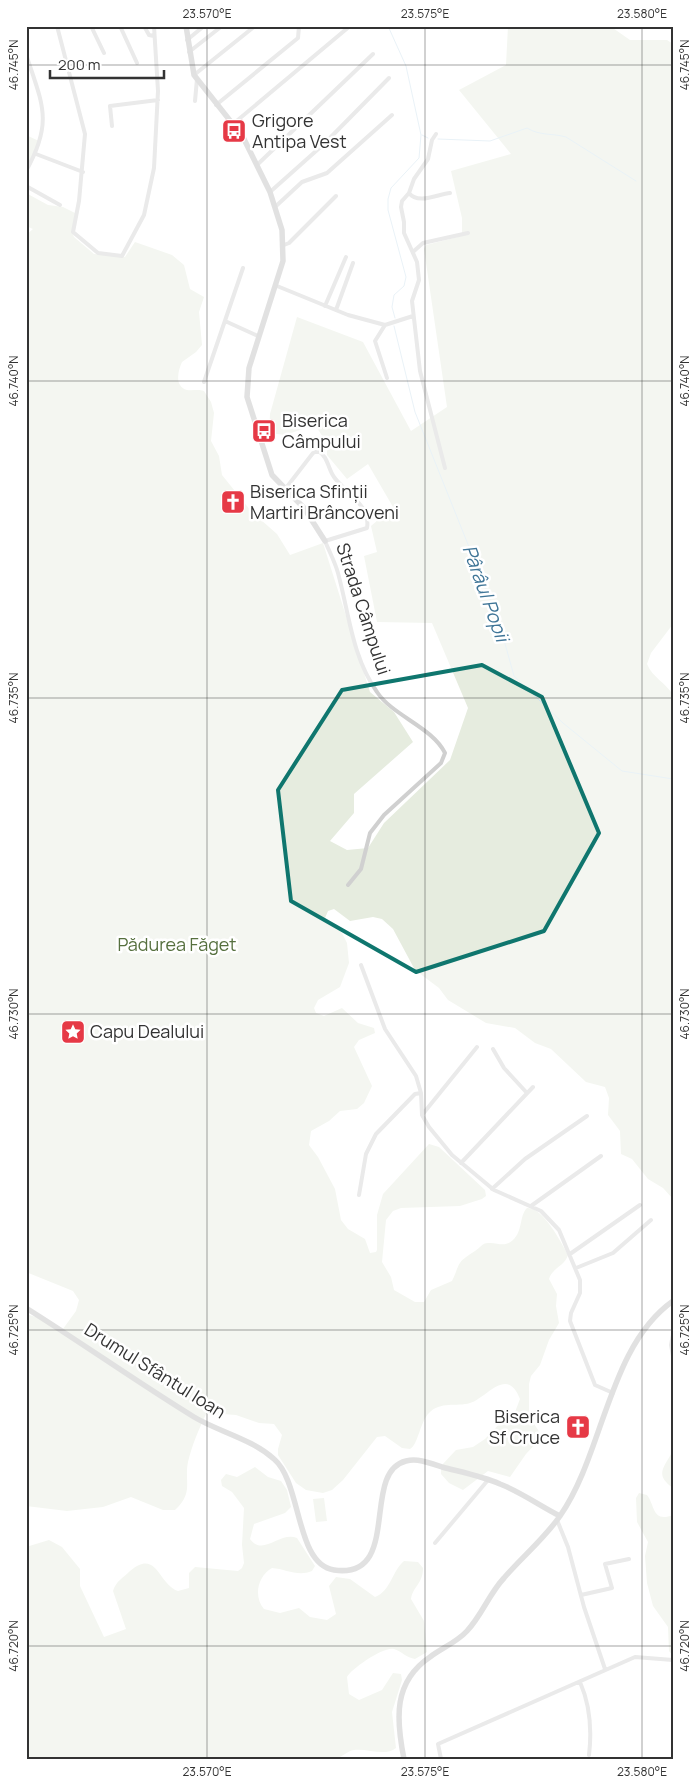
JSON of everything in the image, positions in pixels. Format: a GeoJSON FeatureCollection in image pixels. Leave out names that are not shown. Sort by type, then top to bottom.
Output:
{"type":"FeatureCollection","features":[{"type":"Feature","properties":{"kind":"main road","name":"Strada Câmpului"},"geometry":{"type":"LineString","coordinates":[[186,26],[189,52],[196,77],[216,105],[233,124],[258,164],[275,207],[284,245],[276,286],[249,368],[247,397],[270,472],[312,519],[325,541]]}},
{"type":"Feature","properties":{"kind":"main road"},"geometry":{"type":"LineString","coordinates":[[404,1759],[399,1728],[399,1708],[402,1694],[412,1673],[431,1656],[465,1633],[503,1578],[558,1518],[578,1484],[613,1393],[641,1332],[653,1316],[673,1301]]}},
{"type":"Feature","properties":{"kind":"main road","name":"Drumul Sfântul Ioan"},"geometry":{"type":"LineString","coordinates":[[26,1308],[193,1416],[263,1451],[274,1459],[288,1478],[310,1549],[316,1559],[328,1568],[352,1569],[362,1563],[369,1555],[377,1536],[387,1476],[398,1464],[407,1460],[420,1460],[488,1480],[514,1490],[558,1518]]}},
{"type":"Feature","properties":{"kind":"street"},"geometry":{"type":"LineString","coordinates":[[56,26],[85,127],[83,172],[73,232],[98,253],[122,256],[144,215],[148,203],[156,152],[158,100],[154,26]]}},
{"type":"Feature","properties":{"kind":"street"},"geometry":{"type":"LineString","coordinates":[[91,26],[104,54]]}},
{"type":"Feature","properties":{"kind":"street"},"geometry":{"type":"LineString","coordinates":[[120,26],[137,63]]}},
{"type":"Feature","properties":{"kind":"street"},"geometry":{"type":"LineString","coordinates":[[144,26],[148,35],[154,36]]}},
{"type":"Feature","properties":{"kind":"street"},"geometry":{"type":"LineString","coordinates":[[187,40],[204,26]]}},
{"type":"Feature","properties":{"kind":"street"},"geometry":{"type":"LineString","coordinates":[[189,52],[222,26]]}},
{"type":"Feature","properties":{"kind":"street"},"geometry":{"type":"LineString","coordinates":[[195,102],[196,77],[255,26]]}},
{"type":"Feature","properties":{"kind":"street"},"geometry":{"type":"LineString","coordinates":[[216,105],[298,38],[299,26]]}},
{"type":"Feature","properties":{"kind":"street"},"geometry":{"type":"LineString","coordinates":[[233,124],[350,26]]}},
{"type":"Feature","properties":{"kind":"street"},"geometry":{"type":"LineString","coordinates":[[26,54],[43,104],[41,138],[36,154],[26,171]]}},
{"type":"Feature","properties":{"kind":"street"},"geometry":{"type":"LineString","coordinates":[[258,164],[372,54]]}},
{"type":"Feature","properties":{"kind":"street"},"geometry":{"type":"LineString","coordinates":[[270,192],[324,143],[389,78]]}},
{"type":"Feature","properties":{"kind":"street"},"geometry":{"type":"LineString","coordinates":[[112,126],[110,106],[158,100]]}},
{"type":"Feature","properties":{"kind":"street"},"geometry":{"type":"LineString","coordinates":[[275,207],[302,182],[327,173],[392,115]]}},
{"type":"Feature","properties":{"kind":"street"},"geometry":{"type":"LineString","coordinates":[[436,134],[433,136],[428,159],[414,179],[409,193],[403,198],[401,208],[404,233],[414,251],[419,280],[413,294],[413,316],[420,371],[445,468]]}},
{"type":"Feature","properties":{"kind":"street"},"geometry":{"type":"LineString","coordinates":[[36,154],[83,172]]}},
{"type":"Feature","properties":{"kind":"street"},"geometry":{"type":"LineString","coordinates":[[26,186],[60,205]]}},
{"type":"Feature","properties":{"kind":"street"},"geometry":{"type":"LineString","coordinates":[[409,193],[418,199],[450,193]]}},
{"type":"Feature","properties":{"kind":"street"},"geometry":{"type":"LineString","coordinates":[[284,245],[289,243],[336,196]]}},
{"type":"Feature","properties":{"kind":"street"},"geometry":{"type":"LineString","coordinates":[[414,251],[423,243],[468,233]]}},
{"type":"Feature","properties":{"kind":"street"},"geometry":{"type":"LineString","coordinates":[[325,306],[346,257]]}},
{"type":"Feature","properties":{"kind":"street"},"geometry":{"type":"LineString","coordinates":[[336,310],[353,263]]}},
{"type":"Feature","properties":{"kind":"street"},"geometry":{"type":"LineString","coordinates":[[204,382],[243,268]]}},
{"type":"Feature","properties":{"kind":"street"},"geometry":{"type":"LineString","coordinates":[[276,286],[336,310],[385,325],[413,316]]}},
{"type":"Feature","properties":{"kind":"street"},"geometry":{"type":"LineString","coordinates":[[225,321],[258,336]]}},
{"type":"Feature","properties":{"kind":"street"},"geometry":{"type":"LineString","coordinates":[[385,325],[375,341],[387,378]]}},
{"type":"Feature","properties":{"kind":"street"},"geometry":{"type":"LineString","coordinates":[[286,488],[312,453],[318,451],[324,455],[335,480],[360,504],[367,519],[367,528],[325,541]]}},
{"type":"Feature","properties":{"kind":"street","name":"Strada Câmpului"},"geometry":{"type":"LineString","coordinates":[[325,541],[338,570],[359,656],[370,682],[388,705],[413,721],[445,753],[441,763],[384,814],[370,833],[362,869],[348,885]]}},
{"type":"Feature","properties":{"kind":"street"},"geometry":{"type":"LineString","coordinates":[[361,964],[385,1029],[416,1076],[421,1093],[422,1115],[452,1155],[461,1163],[492,1189],[532,1206],[550,1217],[559,1230],[580,1280],[580,1293],[571,1313],[570,1321],[595,1385],[613,1393]]}},
{"type":"Feature","properties":{"kind":"street"},"geometry":{"type":"LineString","coordinates":[[422,1115],[477,1047]]}},
{"type":"Feature","properties":{"kind":"street"},"geometry":{"type":"LineString","coordinates":[[493,1048],[504,1068],[527,1093]]}},
{"type":"Feature","properties":{"kind":"street"},"geometry":{"type":"LineString","coordinates":[[461,1163],[533,1086]]}},
{"type":"Feature","properties":{"kind":"street"},"geometry":{"type":"LineString","coordinates":[[358,1195],[366,1154],[376,1134],[415,1094],[421,1093]]}},
{"type":"Feature","properties":{"kind":"street"},"geometry":{"type":"LineString","coordinates":[[492,1189],[526,1159],[587,1116]]}},
{"type":"Feature","properties":{"kind":"street"},"geometry":{"type":"LineString","coordinates":[[532,1206],[601,1156]]}},
{"type":"Feature","properties":{"kind":"street"},"geometry":{"type":"LineString","coordinates":[[570,1254],[640,1205]]}},
{"type":"Feature","properties":{"kind":"street"},"geometry":{"type":"LineString","coordinates":[[576,1268],[613,1253],[651,1220]]}},
{"type":"Feature","properties":{"kind":"street"},"geometry":{"type":"LineString","coordinates":[[673,1335],[670,1344],[673,1356]]}},
{"type":"Feature","properties":{"kind":"street"},"geometry":{"type":"LineString","coordinates":[[435,1544],[488,1480]]}},
{"type":"Feature","properties":{"kind":"street"},"geometry":{"type":"LineString","coordinates":[[558,1518],[605,1669]]}},
{"type":"Feature","properties":{"kind":"street"},"geometry":{"type":"LineString","coordinates":[[581,1595],[612,1588],[606,1564],[629,1559]]}},
{"type":"Feature","properties":{"kind":"street"},"geometry":{"type":"LineString","coordinates":[[441,1759],[438,1744],[580,1682],[605,1669],[635,1657],[673,1660]]}},
{"type":"Feature","properties":{"kind":"street"},"geometry":{"type":"LineString","coordinates":[[580,1682],[586,1697],[590,1727],[589,1755]]}},
{"type":"Feature","properties":{"kind":"highlighted area"},"geometry":{"type":"Polygon","coordinates":[[[482,665],[542,697],[599,833],[544,931],[416,972],[291,901],[278,790],[342,690],[482,665]]]}},
{"type":"Feature","properties":{"kind":"green space","name":"Pădurea Făget"},"geometry":{"type":"Polygon","coordinates":[[[508,26],[610,26],[630,40],[667,40],[673,44],[673,624],[651,653],[647,664],[652,673],[673,695],[673,1199],[663,1188],[648,1179],[632,1159],[621,1154],[620,1131],[608,1115],[609,1098],[605,1087],[586,1082],[551,1049],[535,1043],[515,1028],[486,1023],[448,1000],[439,988],[415,970],[393,929],[382,919],[373,917],[350,921],[334,909],[328,911],[325,918],[342,933],[347,943],[349,963],[340,987],[318,1000],[314,1008],[316,1013],[324,1016],[342,1008],[358,1023],[374,1028],[375,1033],[359,1040],[354,1047],[372,1086],[364,1103],[357,1109],[340,1111],[329,1121],[311,1131],[309,1145],[318,1157],[335,1189],[341,1220],[348,1229],[365,1239],[370,1253],[377,1250],[377,1215],[383,1194],[429,1144],[439,1147],[485,1190],[486,1196],[482,1199],[460,1206],[401,1208],[393,1211],[386,1220],[382,1262],[391,1277],[394,1290],[415,1302],[424,1302],[431,1290],[452,1281],[462,1261],[486,1243],[507,1244],[513,1240],[527,1208],[539,1213],[551,1226],[568,1255],[549,1279],[557,1294],[556,1306],[559,1323],[549,1340],[540,1365],[531,1376],[529,1384],[529,1416],[540,1433],[540,1439],[526,1454],[510,1477],[488,1471],[463,1490],[449,1483],[441,1474],[441,1466],[456,1450],[473,1447],[485,1439],[503,1420],[515,1412],[520,1399],[515,1389],[503,1384],[470,1403],[433,1409],[423,1422],[415,1443],[410,1449],[402,1448],[385,1436],[377,1437],[343,1480],[332,1490],[323,1493],[306,1490],[296,1483],[278,1455],[282,1435],[274,1424],[259,1423],[236,1415],[209,1413],[206,1414],[203,1420],[188,1462],[187,1487],[184,1498],[175,1510],[163,1510],[131,1497],[103,1507],[67,1511],[26,1506],[26,1314],[39,1318],[60,1333],[76,1311],[79,1300],[73,1291],[26,1272],[26,235],[33,229],[26,226],[26,193],[48,205],[63,207],[75,213],[72,232],[74,237],[94,254],[125,257],[135,242],[172,255],[184,265],[190,289],[204,297],[199,312],[202,345],[182,362],[178,378],[183,388],[204,391],[211,402],[214,413],[211,441],[219,456],[222,475],[251,511],[277,534],[290,555],[323,543],[370,692],[394,712],[413,742],[354,794],[354,813],[330,841],[347,850],[368,848],[384,823],[450,760],[468,708],[432,623],[377,622],[364,556],[377,552],[371,526],[393,507],[368,464],[347,479],[327,455],[327,443],[315,425],[285,435],[269,433],[270,414],[297,317],[363,342],[411,431],[447,407],[424,249],[426,245],[462,236],[462,218],[451,171],[511,154],[459,90],[506,65],[508,26]]]}},
{"type":"Feature","properties":{"kind":"green space"},"geometry":{"type":"Polygon","coordinates":[[[26,135],[39,141],[30,162],[26,160],[26,135]]]}},
{"type":"Feature","properties":{"kind":"green space"},"geometry":{"type":"Polygon","coordinates":[[[673,1451],[673,1488],[664,1479],[662,1471],[673,1451]]]}},
{"type":"Feature","properties":{"kind":"green space"},"geometry":{"type":"Polygon","coordinates":[[[255,1467],[268,1477],[281,1481],[287,1490],[291,1507],[285,1513],[254,1524],[250,1539],[255,1544],[266,1545],[284,1538],[297,1538],[315,1566],[312,1571],[307,1573],[272,1568],[267,1572],[260,1581],[258,1592],[264,1609],[280,1613],[299,1608],[310,1617],[327,1620],[336,1614],[329,1586],[336,1577],[350,1579],[375,1597],[385,1590],[404,1561],[418,1562],[423,1568],[420,1581],[411,1599],[424,1621],[427,1652],[415,1659],[397,1650],[389,1649],[368,1659],[347,1677],[349,1694],[359,1700],[382,1690],[393,1673],[401,1674],[402,1680],[392,1712],[396,1748],[387,1752],[354,1750],[338,1757],[313,1757],[305,1759],[26,1759],[26,1547],[49,1540],[62,1547],[80,1569],[80,1586],[104,1637],[126,1629],[113,1591],[120,1580],[139,1565],[146,1563],[152,1565],[171,1587],[178,1591],[189,1588],[189,1573],[195,1567],[238,1571],[242,1568],[244,1563],[242,1545],[244,1508],[232,1492],[222,1486],[221,1480],[226,1474],[237,1477],[255,1467]]]}},
{"type":"Feature","properties":{"kind":"green space"},"geometry":{"type":"Polygon","coordinates":[[[639,1493],[647,1495],[655,1512],[661,1517],[673,1515],[673,1656],[669,1651],[668,1627],[653,1606],[647,1583],[645,1556],[648,1542],[637,1522],[636,1498],[639,1493]]]}},
{"type":"Feature","properties":{"kind":"green space"},"geometry":{"type":"Polygon","coordinates":[[[324,1498],[327,1521],[316,1522],[313,1499],[324,1498]]]}},
{"type":"Feature","properties":{"kind":"waterway","name":"Pârâul Popii"},"geometry":{"type":"LineString","coordinates":[[388,26],[406,66],[421,135],[419,158],[391,188],[388,199],[388,210],[406,277],[404,286],[394,295],[392,307],[395,318]]}},
{"type":"Feature","properties":{"kind":"waterway"},"geometry":{"type":"LineString","coordinates":[[438,139],[490,141],[527,128],[537,132],[566,137],[636,181]]}},
{"type":"Feature","properties":{"kind":"waterway"},"geometry":{"type":"LineString","coordinates":[[422,135],[428,138]]}},
{"type":"Feature","properties":{"kind":"waterway","name":"Pârâul Popii"},"geometry":{"type":"LineString","coordinates":[[394,326],[415,412],[499,622],[514,676],[563,723],[622,771],[673,779]]}},
{"type":"Feature","properties":{"kind":"place","name":"Grigore Antipa Vest"},"geometry":{"type":"Point","coordinates":[234,131]}},
{"type":"Feature","properties":{"kind":"place","name":"Biserica Câmpului"},"geometry":{"type":"Point","coordinates":[264,431]}},
{"type":"Feature","properties":{"kind":"place","name":"Biserica Sfinții Martiri Brâncoveni"},"geometry":{"type":"Point","coordinates":[233,502]}},
{"type":"Feature","properties":{"kind":"place","name":"Capu Dealului"},"geometry":{"type":"Point","coordinates":[73,1032]}},
{"type":"Feature","properties":{"kind":"place","name":"Biserica Sf Cruce"},"geometry":{"type":"Point","coordinates":[578,1427]}}]}
